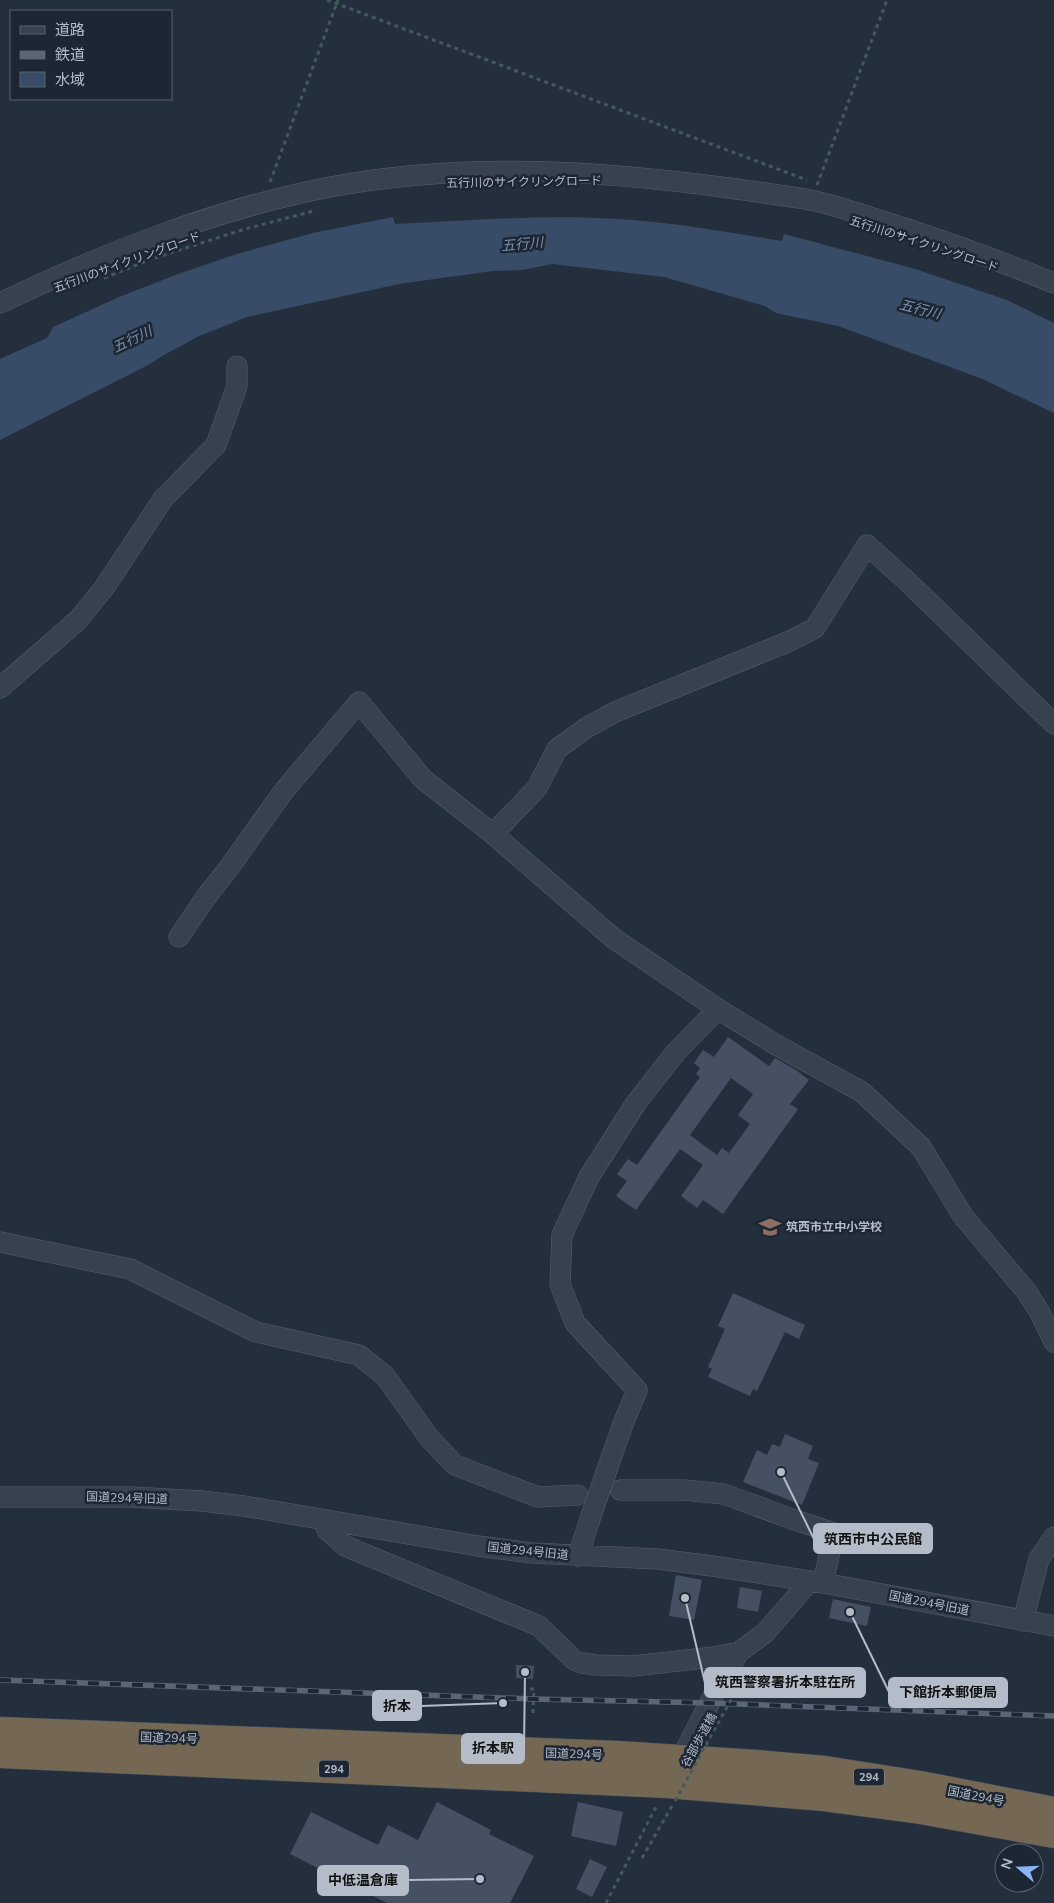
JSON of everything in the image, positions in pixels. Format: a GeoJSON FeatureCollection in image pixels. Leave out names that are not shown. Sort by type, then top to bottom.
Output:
{"type":"FeatureCollection","features":[{"type":"Feature","properties":{"kind":"highway","name":"国道294号"},"geometry":{"type":"LineString","coordinates":[[0,1731],[681,1759],[825,1770],[920,1785],[1054,1811]]}},
{"type":"Feature","properties":{"kind":"highway","name":"国道294号"},"geometry":{"type":"LineString","coordinates":[[0,1754],[671,1793],[824,1797],[915,1809],[1054,1834]]}},
{"type":"Feature","properties":{"kind":"street"},"geometry":{"type":"LineString","coordinates":[[0,303],[118,250],[206,218],[264,202],[330,187],[390,177],[479,172],[559,171],[664,180],[812,200],[984,254],[1054,283]]}},
{"type":"Feature","properties":{"kind":"street"},"geometry":{"type":"LineString","coordinates":[[0,688],[78,620],[104,588],[162,499],[216,445],[238,386],[237,366]]}},
{"type":"Feature","properties":{"kind":"street"},"geometry":{"type":"LineString","coordinates":[[493,834],[537,788],[557,749],[586,728],[615,712],[790,641],[815,628],[867,545],[908,582],[1054,724]]}},
{"type":"Feature","properties":{"kind":"street"},"geometry":{"type":"LineString","coordinates":[[180,938],[206,897],[283,792],[359,702],[423,779],[493,834],[613,938],[718,1009],[778,1046],[862,1092],[921,1147],[963,1216],[1026,1291],[1039,1311],[1054,1342]]}},
{"type":"Feature","properties":{"kind":"street"},"geometry":{"type":"LineString","coordinates":[[578,1556],[623,1424],[637,1390],[575,1323],[560,1284],[562,1236],[589,1177],[636,1103],[676,1052],[718,1009]]}},
{"type":"Feature","properties":{"kind":"street"},"geometry":{"type":"LineString","coordinates":[[0,1242],[130,1269],[256,1332],[359,1355],[385,1376],[430,1439],[455,1465],[538,1497],[578,1495]]}},
{"type":"Feature","properties":{"kind":"street"},"geometry":{"type":"LineString","coordinates":[[620,1490],[684,1490],[724,1494],[792,1520],[834,1533],[816,1583],[766,1633],[739,1652],[721,1680],[681,1759],[671,1793]]}},
{"type":"Feature","properties":{"kind":"street","name":"国道294号旧道"},"geometry":{"type":"LineString","coordinates":[[0,1496],[132,1497],[202,1501],[244,1506],[478,1546],[532,1553],[658,1559],[816,1583],[1054,1626]]}},
{"type":"Feature","properties":{"kind":"street"},"geometry":{"type":"LineString","coordinates":[[323,1520],[327,1530],[345,1546],[539,1626],[574,1660],[582,1663],[641,1666],[739,1652]]}},
{"type":"Feature","properties":{"kind":"street"},"geometry":{"type":"LineString","coordinates":[[1023,1621],[1039,1560],[1054,1537]]}},
{"type":"Feature","properties":{"kind":"path"},"geometry":{"type":"LineString","coordinates":[[327,0],[337,2],[808,180]]}},
{"type":"Feature","properties":{"kind":"path"},"geometry":{"type":"LineString","coordinates":[[812,200],[887,0]]}},
{"type":"Feature","properties":{"kind":"path"},"geometry":{"type":"LineString","coordinates":[[264,202],[337,2]]}},
{"type":"Feature","properties":{"kind":"path","name":"五行川のサイクリングロード"},"geometry":{"type":"LineString","coordinates":[[101,279],[156,258],[245,229],[322,208]]}},
{"type":"Feature","properties":{"kind":"path","name":"谷部歩道橋"},"geometry":{"type":"LineString","coordinates":[[671,1793],[738,1687]]}},
{"type":"Feature","properties":{"kind":"path"},"geometry":{"type":"LineString","coordinates":[[530,1689],[534,1689],[533,1713]]}},
{"type":"Feature","properties":{"kind":"path"},"geometry":{"type":"LineString","coordinates":[[642,1858],[671,1793]]}},
{"type":"Feature","properties":{"kind":"path"},"geometry":{"type":"LineString","coordinates":[[606,1903],[671,1793]]}},
{"type":"Feature","properties":{"kind":"water","name":"五行川"},"geometry":{"type":"Polygon","coordinates":[[[393,217],[395,224],[561,217],[637,220],[782,241],[784,234],[912,268],[1007,300],[1054,323],[1054,413],[980,378],[838,326],[776,313],[765,306],[664,277],[552,264],[523,270],[492,271],[399,284],[247,317],[197,337],[150,364],[0,440],[0,359],[47,338],[53,327],[119,297],[237,254],[313,233],[393,217]]]}},
{"type":"Feature","properties":{"kind":"building"},"geometry":{"type":"Polygon","coordinates":[[[728,1037],[769,1066],[775,1058],[796,1070],[809,1080],[790,1104],[798,1109],[723,1214],[703,1200],[697,1208],[681,1196],[703,1165],[680,1149],[636,1210],[616,1196],[627,1181],[617,1174],[628,1159],[637,1165],[700,1077],[696,1074],[700,1068],[694,1063],[703,1050],[714,1057],[728,1037]],[[731,1078],[690,1135],[717,1155],[722,1148],[729,1153],[750,1124],[738,1115],[753,1094],[731,1078]]]}},
{"type":"Feature","properties":{"kind":"building"},"geometry":{"type":"Polygon","coordinates":[[[733,1293],[805,1325],[799,1339],[785,1332],[757,1391],[753,1389],[750,1396],[708,1377],[712,1369],[708,1367],[725,1329],[718,1326],[733,1293]]]}},
{"type":"Feature","properties":{"kind":"building"},"geometry":{"type":"Polygon","coordinates":[[[785,1434],[813,1446],[808,1459],[819,1463],[802,1505],[743,1482],[757,1450],[767,1455],[772,1444],[780,1447],[785,1434]]]}},
{"type":"Feature","properties":{"kind":"building"},"geometry":{"type":"Polygon","coordinates":[[[676,1575],[702,1580],[694,1620],[669,1616],[676,1575]]]}},
{"type":"Feature","properties":{"kind":"building"},"geometry":{"type":"Polygon","coordinates":[[[740,1587],[762,1591],[758,1612],[737,1608],[740,1587]]]}},
{"type":"Feature","properties":{"kind":"building"},"geometry":{"type":"Polygon","coordinates":[[[833,1599],[871,1607],[867,1626],[829,1618],[833,1599]]]}},
{"type":"Feature","properties":{"kind":"building"},"geometry":{"type":"Polygon","coordinates":[[[516,1665],[534,1666],[533,1679],[516,1678],[516,1665]]]}},
{"type":"Feature","properties":{"kind":"building"},"geometry":{"type":"Polygon","coordinates":[[[437,1802],[491,1830],[489,1834],[534,1856],[510,1903],[387,1903],[290,1854],[311,1812],[378,1845],[388,1825],[418,1840],[437,1802]]]}},
{"type":"Feature","properties":{"kind":"building"},"geometry":{"type":"Polygon","coordinates":[[[578,1802],[623,1812],[616,1846],[571,1836],[578,1802]]]}},
{"type":"Feature","properties":{"kind":"building"},"geometry":{"type":"Polygon","coordinates":[[[590,1859],[607,1867],[592,1897],[576,1889],[590,1859]]]}},
{"type":"Feature","properties":{"kind":"railway"},"geometry":{"type":"LineString","coordinates":[[0,1680],[1054,1716]]}},
{"type":"Feature","properties":{"kind":"place","name":"筑西市立中小学校"},"geometry":{"type":"Point","coordinates":[770,1227]}},
{"type":"Feature","properties":{"kind":"place","name":"筑西市中公民館"},"geometry":{"type":"Point","coordinates":[781,1472]}},
{"type":"Feature","properties":{"kind":"place","name":"筑西警察署折本駐在所"},"geometry":{"type":"Point","coordinates":[685,1598]}},
{"type":"Feature","properties":{"kind":"place","name":"下館折本郵便局"},"geometry":{"type":"Point","coordinates":[850,1612]}},
{"type":"Feature","properties":{"kind":"place","name":"折本駅"},"geometry":{"type":"Point","coordinates":[525,1672]}},
{"type":"Feature","properties":{"kind":"place","name":"折本"},"geometry":{"type":"Point","coordinates":[503,1703]}},
{"type":"Feature","properties":{"kind":"place","name":"中低温倉庫"},"geometry":{"type":"Point","coordinates":[480,1879]}}]}
